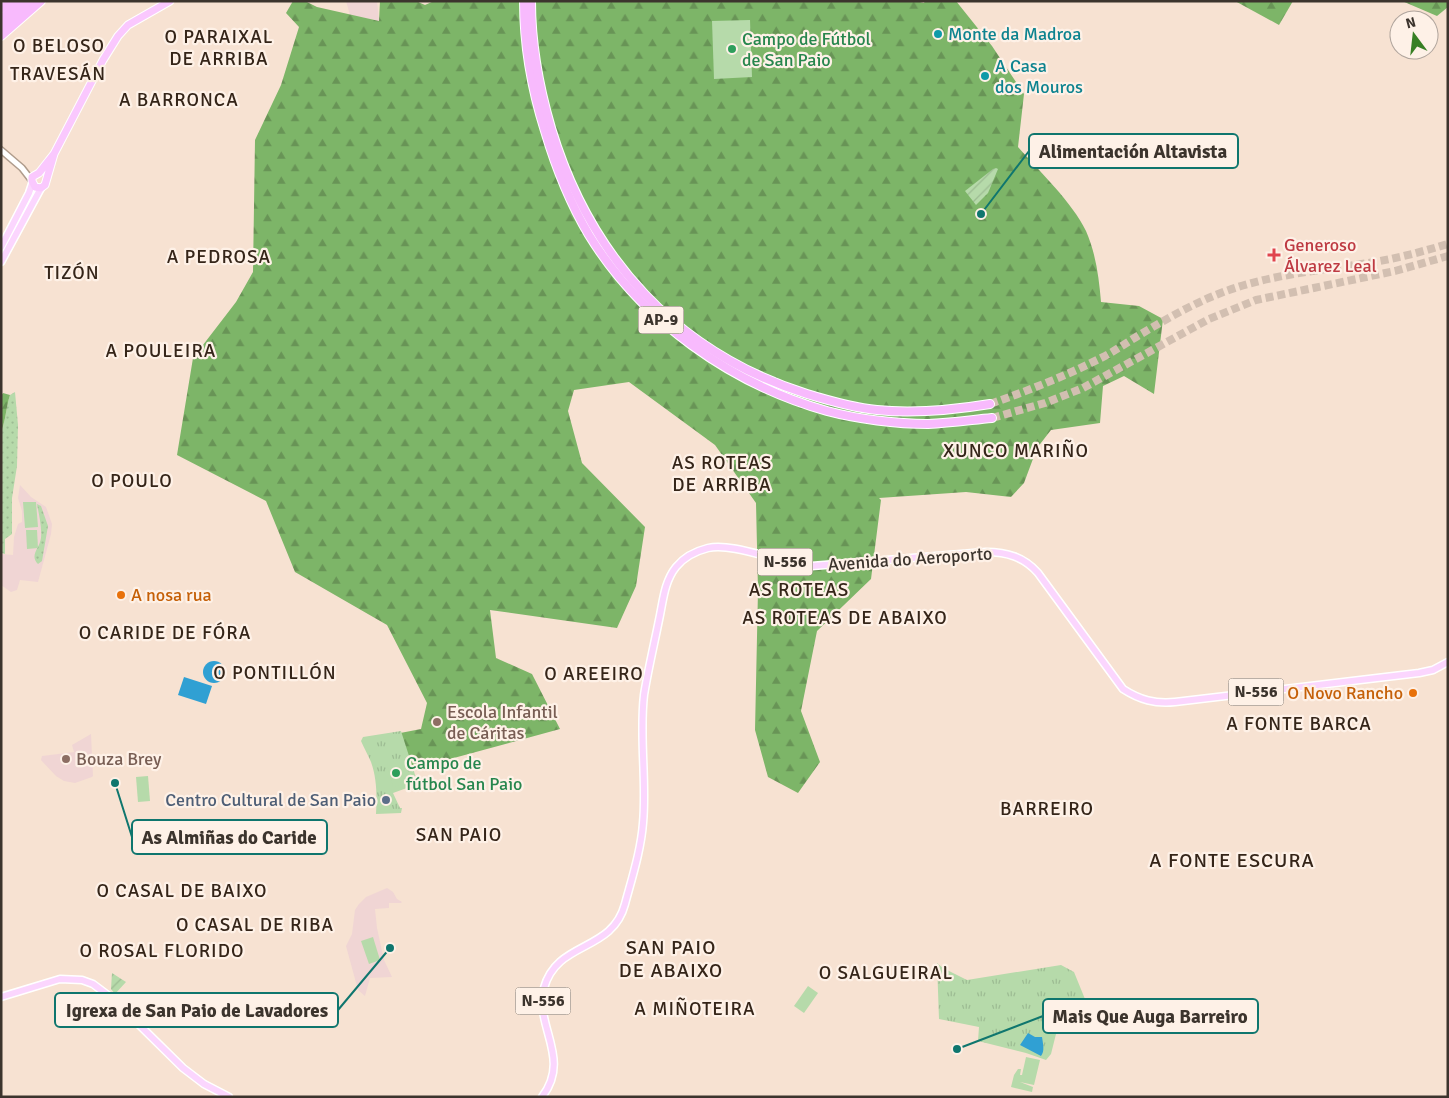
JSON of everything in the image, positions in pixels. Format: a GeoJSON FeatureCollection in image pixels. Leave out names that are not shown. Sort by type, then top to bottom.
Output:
{"type":"FeatureCollection","features":[{"type":"Feature","properties":{"kind":"highway"},"geometry":{"type":"LineString","coordinates":[[1,9],[12,1]]}},
{"type":"Feature","properties":{"kind":"highway"},"geometry":{"type":"LineString","coordinates":[[1,19],[23,1]]}},
{"type":"Feature","properties":{"kind":"highway"},"geometry":{"type":"LineString","coordinates":[[1,27],[31,1]]}},
{"type":"Feature","properties":{"kind":"highway"},"geometry":{"type":"LineString","coordinates":[[1,36],[41,1]]}},
{"type":"Feature","properties":{"kind":"highway"},"geometry":{"type":"LineString","coordinates":[[54,154],[37,174],[32,177],[32,183],[37,188],[41,188],[46,183],[54,154],[103,60],[118,36],[128,26],[170,1]]}},
{"type":"Feature","properties":{"kind":"highway","name":"AP-9"},"geometry":{"type":"LineString","coordinates":[[524,1],[529,63],[538,108],[554,160],[564,185],[590,236],[608,263],[643,304],[686,341],[725,368],[778,394],[828,411],[877,420],[928,424],[992,418]]}},
{"type":"Feature","properties":{"kind":"highway","name":"AP-9"},"geometry":{"type":"LineString","coordinates":[[532,1],[536,61],[545,107],[560,159],[584,210],[614,258],[648,299],[689,335],[729,361],[763,379],[831,402],[877,410],[928,412],[990,404]]}},
{"type":"Feature","properties":{"kind":"highway"},"geometry":{"type":"LineString","coordinates":[[37,174],[43,175],[46,178]]}},
{"type":"Feature","properties":{"kind":"main road"},"geometry":{"type":"LineString","coordinates":[[1,247],[30,193],[32,183]]}},
{"type":"Feature","properties":{"kind":"main road"},"geometry":{"type":"LineString","coordinates":[[1,262],[41,188]]}},
{"type":"Feature","properties":{"kind":"main road","name":"Avenida do Aeroporto"},"geometry":{"type":"LineString","coordinates":[[542,1097],[551,1080],[555,1060],[543,1008],[544,986],[553,969],[562,959],[570,952],[595,942],[606,934],[616,924],[623,910],[642,830],[644,694],[662,603],[667,584],[674,570],[684,559],[697,552],[712,547],[724,547],[788,563],[812,566],[986,552],[1008,554],[1022,559],[1038,573],[1123,688],[1140,699],[1156,703],[1419,673],[1433,670],[1448,662]]}},
{"type":"Feature","properties":{"kind":"main road"},"geometry":{"type":"LineString","coordinates":[[1,997],[60,979],[82,980],[93,984],[113,999],[183,1068],[229,1097]]}},
{"type":"Feature","properties":{"kind":"street"},"geometry":{"type":"LineString","coordinates":[[1,150],[24,169],[37,174]]}},
{"type":"Feature","properties":{"kind":"street"},"geometry":{"type":"LineString","coordinates":[[24,169],[32,183]]}},
{"type":"Feature","properties":{"kind":"shaded area"},"geometry":{"type":"Polygon","coordinates":[[[346,1],[377,1],[379,21],[350,15],[346,1]]]}},
{"type":"Feature","properties":{"kind":"shaded area"},"geometry":{"type":"Polygon","coordinates":[[[20,485],[31,497],[46,507],[52,524],[38,582],[20,580],[17,590],[11,592],[1,585],[1,554],[13,555],[14,537],[18,524],[22,522],[22,511],[18,498],[20,485]]]}},
{"type":"Feature","properties":{"kind":"shaded area","name":"Bouza Brey"},"geometry":{"type":"Polygon","coordinates":[[[91,734],[92,777],[75,783],[64,781],[56,776],[41,760],[42,756],[74,752],[72,745],[91,734]]]}},
{"type":"Feature","properties":{"kind":"shaded area"},"geometry":{"type":"Polygon","coordinates":[[[387,888],[402,902],[389,903],[389,908],[375,909],[384,960],[392,977],[370,978],[365,996],[358,990],[346,946],[352,934],[355,910],[359,904],[366,897],[387,888]]]}},
{"type":"Feature","properties":{"kind":"green space"},"geometry":{"type":"Polygon","coordinates":[[[293,1],[305,1],[317,7],[379,21],[380,1],[416,1],[425,5],[434,1],[916,1],[924,3],[925,1],[956,1],[992,46],[1024,94],[1018,147],[1073,209],[1086,231],[1096,266],[1101,302],[1139,306],[1163,319],[1154,394],[1124,376],[1103,386],[1100,423],[1051,430],[1037,448],[1024,483],[1011,497],[966,492],[879,498],[881,500],[871,579],[817,631],[801,711],[820,762],[798,793],[768,777],[755,730],[758,590],[756,503],[715,445],[629,382],[574,390],[568,411],[582,463],[645,527],[636,586],[617,628],[490,610],[496,658],[532,674],[560,729],[384,777],[364,740],[421,729],[427,703],[387,625],[295,572],[266,501],[177,455],[193,358],[236,302],[253,272],[255,140],[281,85],[299,27],[286,13],[293,1]]]}},
{"type":"Feature","properties":{"kind":"green space"},"geometry":{"type":"Polygon","coordinates":[[[1235,1],[1293,1],[1279,25],[1235,1]]]}},
{"type":"Feature","properties":{"kind":"green space"},"geometry":{"type":"Polygon","coordinates":[[[1402,1],[1448,1],[1448,7],[1439,14],[1439,10],[1423,10],[1402,1]]]}},
{"type":"Feature","properties":{"kind":"green space","name":"Campo de Fútbol de San Paio"},"geometry":{"type":"Polygon","coordinates":[[[750,20],[752,77],[714,79],[712,21],[750,20]]]}},
{"type":"Feature","properties":{"kind":"green space"},"geometry":{"type":"Polygon","coordinates":[[[996,168],[998,169],[988,193],[976,205],[965,191],[996,168]]]}},
{"type":"Feature","properties":{"kind":"green space"},"geometry":{"type":"Polygon","coordinates":[[[15,392],[18,425],[17,466],[12,498],[12,534],[5,539],[5,554],[1,553],[1,432],[10,395],[15,392]]]}},
{"type":"Feature","properties":{"kind":"green space"},"geometry":{"type":"Polygon","coordinates":[[[3,393],[10,395],[1,432],[1,396],[3,393]]]}},
{"type":"Feature","properties":{"kind":"green space"},"geometry":{"type":"Polygon","coordinates":[[[23,502],[36,502],[38,527],[25,528],[23,502]]]}},
{"type":"Feature","properties":{"kind":"green space"},"geometry":{"type":"Polygon","coordinates":[[[37,504],[41,506],[48,526],[42,561],[38,564],[35,554],[41,534],[37,504]]]}},
{"type":"Feature","properties":{"kind":"green space"},"geometry":{"type":"Polygon","coordinates":[[[26,530],[37,530],[38,548],[27,549],[26,530]]]}},
{"type":"Feature","properties":{"kind":"green space"},"geometry":{"type":"Polygon","coordinates":[[[401,731],[418,784],[393,793],[400,808],[402,808],[401,813],[376,814],[374,775],[371,762],[361,741],[363,737],[401,731]]]}},
{"type":"Feature","properties":{"kind":"green space","name":"Campo de fútbol San Paio"},"geometry":{"type":"Polygon","coordinates":[[[399,760],[405,783],[393,787],[387,764],[399,760]]]}},
{"type":"Feature","properties":{"kind":"green space"},"geometry":{"type":"Polygon","coordinates":[[[148,776],[150,801],[138,802],[136,777],[148,776]]]}},
{"type":"Feature","properties":{"kind":"green space"},"geometry":{"type":"Polygon","coordinates":[[[373,937],[380,960],[369,964],[361,941],[373,937]]]}},
{"type":"Feature","properties":{"kind":"green space"},"geometry":{"type":"Polygon","coordinates":[[[937,963],[967,980],[1061,965],[1074,972],[1087,1004],[1058,1026],[1051,1054],[1046,1060],[978,1041],[979,1027],[939,1019],[937,963]]]}},
{"type":"Feature","properties":{"kind":"green space"},"geometry":{"type":"Polygon","coordinates":[[[112,973],[126,982],[115,994],[111,989],[112,973]]]}},
{"type":"Feature","properties":{"kind":"green space"},"geometry":{"type":"Polygon","coordinates":[[[808,986],[818,993],[804,1013],[794,1006],[808,986]]]}},
{"type":"Feature","properties":{"kind":"green space"},"geometry":{"type":"Polygon","coordinates":[[[1026,1057],[1040,1060],[1034,1085],[1020,1082],[1033,1087],[1032,1092],[1011,1087],[1014,1075],[1018,1069],[1021,1069],[1020,1075],[1022,1075],[1026,1057]]]}},
{"type":"Feature","properties":{"kind":"water"},"geometry":{"type":"Polygon","coordinates":[[[214,661],[222,664],[225,672],[222,680],[214,683],[206,680],[203,672],[206,664],[214,661]]]}},
{"type":"Feature","properties":{"kind":"water"},"geometry":{"type":"Polygon","coordinates":[[[184,677],[212,686],[206,704],[178,695],[184,677]]]}},
{"type":"Feature","properties":{"kind":"water"},"geometry":{"type":"Polygon","coordinates":[[[1028,1033],[1035,1037],[1042,1037],[1043,1050],[1041,1056],[1020,1045],[1028,1033]]]}},
{"type":"Feature","properties":{"kind":"tunnel"},"geometry":{"type":"LineString","coordinates":[[990,404],[1049,382],[1091,363],[1182,311],[1226,291],[1280,276],[1383,260],[1448,244]]}},
{"type":"Feature","properties":{"kind":"tunnel"},"geometry":{"type":"LineString","coordinates":[[992,418],[1045,403],[1083,388],[1209,319],[1256,300],[1395,271],[1448,256]]}},
{"type":"Feature","properties":{"kind":"place","name":"Monte da Madroa"},"geometry":{"type":"Point","coordinates":[938,34]}},
{"type":"Feature","properties":{"kind":"place","name":"Campo de Fútbol de San Paio"},"geometry":{"type":"Point","coordinates":[732,49]}},
{"type":"Feature","properties":{"kind":"place","name":"A Casa dos Mouros"},"geometry":{"type":"Point","coordinates":[985,76]}},
{"type":"Feature","properties":{"kind":"place","name":"Alimentación Altavista"},"geometry":{"type":"Point","coordinates":[981,214]}},
{"type":"Feature","properties":{"kind":"place","name":"Generoso Álvarez Leal"},"geometry":{"type":"Point","coordinates":[1274,255]}},
{"type":"Feature","properties":{"kind":"place","name":"A nosa rua"},"geometry":{"type":"Point","coordinates":[121,595]}},
{"type":"Feature","properties":{"kind":"place","name":"O Novo Rancho"},"geometry":{"type":"Point","coordinates":[1413,693]}},
{"type":"Feature","properties":{"kind":"place","name":"Escola Infantil de Cáritas"},"geometry":{"type":"Point","coordinates":[437,722]}},
{"type":"Feature","properties":{"kind":"place","name":"Bouza Brey"},"geometry":{"type":"Point","coordinates":[66,759]}},
{"type":"Feature","properties":{"kind":"place","name":"Campo de fútbol San Paio"},"geometry":{"type":"Point","coordinates":[396,773]}},
{"type":"Feature","properties":{"kind":"place","name":"As Almiñas do Caride"},"geometry":{"type":"Point","coordinates":[115,783]}},
{"type":"Feature","properties":{"kind":"place","name":"Centro Cultural de San Paio"},"geometry":{"type":"Point","coordinates":[386,800]}},
{"type":"Feature","properties":{"kind":"place","name":"Igrexa de San Paio de Lavadores"},"geometry":{"type":"Point","coordinates":[390,948]}},
{"type":"Feature","properties":{"kind":"place","name":"Mais Que Auga Barreiro"},"geometry":{"type":"Point","coordinates":[957,1049]}},
{"type":"Feature","properties":{"kind":"district","name":"O BELOSO"},"geometry":{"type":"Point","coordinates":[59,46]}},
{"type":"Feature","properties":{"kind":"district","name":"O PARAIXAL DE ARRIBA"},"geometry":{"type":"Point","coordinates":[219,48]}},
{"type":"Feature","properties":{"kind":"district","name":"TRAVESÁN"},"geometry":{"type":"Point","coordinates":[58,74]}},
{"type":"Feature","properties":{"kind":"district","name":"A BARRONCA"},"geometry":{"type":"Point","coordinates":[179,100]}},
{"type":"Feature","properties":{"kind":"district","name":"A PEDROSA"},"geometry":{"type":"Point","coordinates":[219,257]}},
{"type":"Feature","properties":{"kind":"district","name":"TIZÓN"},"geometry":{"type":"Point","coordinates":[72,273]}},
{"type":"Feature","properties":{"kind":"district","name":"A POULEIRA"},"geometry":{"type":"Point","coordinates":[161,351]}},
{"type":"Feature","properties":{"kind":"district","name":"XUNCO MARIÑO"},"geometry":{"type":"Point","coordinates":[1016,451]}},
{"type":"Feature","properties":{"kind":"district","name":"AS ROTEAS DE ARRIBA"},"geometry":{"type":"Point","coordinates":[722,474]}},
{"type":"Feature","properties":{"kind":"district","name":"O POULO"},"geometry":{"type":"Point","coordinates":[132,481]}},
{"type":"Feature","properties":{"kind":"district","name":"AS ROTEAS"},"geometry":{"type":"Point","coordinates":[799,590]}},
{"type":"Feature","properties":{"kind":"district","name":"AS ROTEAS DE ABAIXO"},"geometry":{"type":"Point","coordinates":[845,618]}},
{"type":"Feature","properties":{"kind":"district","name":"O CARIDE DE FÓRA"},"geometry":{"type":"Point","coordinates":[165,633]}},
{"type":"Feature","properties":{"kind":"district","name":"O PONTILLÓN"},"geometry":{"type":"Point","coordinates":[275,673]}},
{"type":"Feature","properties":{"kind":"district","name":"O AREEIRO"},"geometry":{"type":"Point","coordinates":[594,674]}},
{"type":"Feature","properties":{"kind":"district","name":"A FONTE BARCA"},"geometry":{"type":"Point","coordinates":[1299,724]}},
{"type":"Feature","properties":{"kind":"district","name":"BARREIRO"},"geometry":{"type":"Point","coordinates":[1047,809]}},
{"type":"Feature","properties":{"kind":"district","name":"SAN PAIO"},"geometry":{"type":"Point","coordinates":[459,835]}},
{"type":"Feature","properties":{"kind":"district","name":"A FONTE ESCURA"},"geometry":{"type":"Point","coordinates":[1232,860]}},
{"type":"Feature","properties":{"kind":"district","name":"O CASAL DE BAIXO"},"geometry":{"type":"Point","coordinates":[182,891]}},
{"type":"Feature","properties":{"kind":"district","name":"O CASAL DE RIBA"},"geometry":{"type":"Point","coordinates":[255,925]}},
{"type":"Feature","properties":{"kind":"district","name":"O ROSAL FLORIDO"},"geometry":{"type":"Point","coordinates":[162,951]}},
{"type":"Feature","properties":{"kind":"district","name":"SAN PAIO DE ABAIXO"},"geometry":{"type":"Point","coordinates":[671,958]}},
{"type":"Feature","properties":{"kind":"district","name":"O SALGUEIRAL"},"geometry":{"type":"Point","coordinates":[886,973]}},
{"type":"Feature","properties":{"kind":"district","name":"A MIÑOTEIRA"},"geometry":{"type":"Point","coordinates":[695,1009]}}]}
